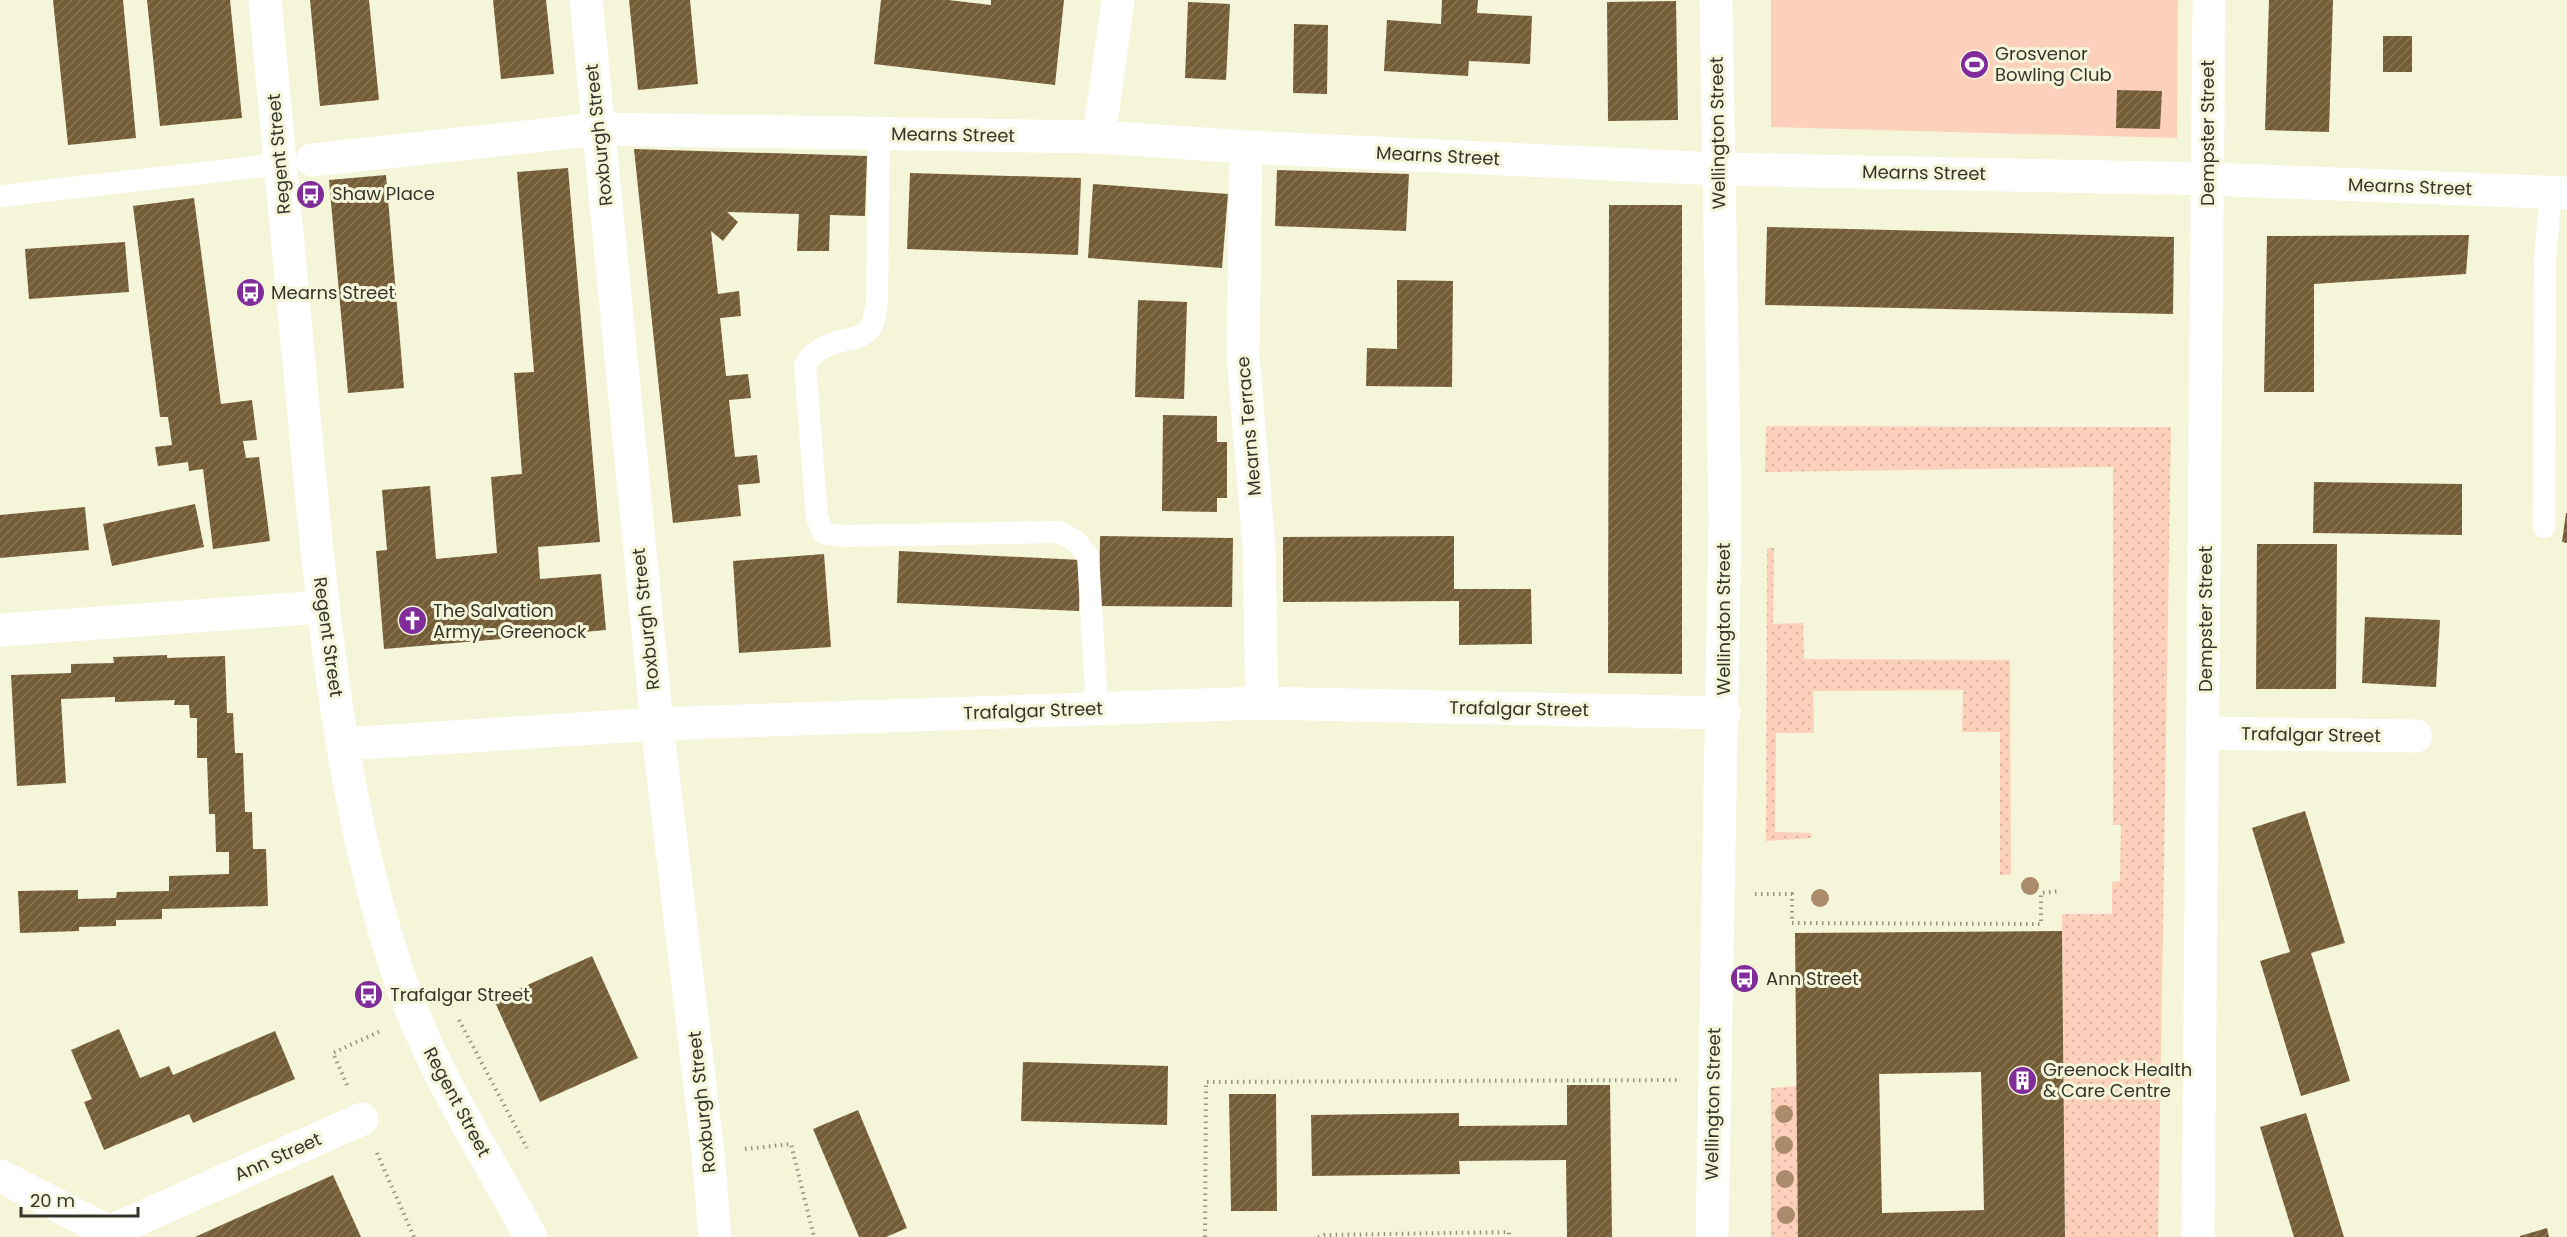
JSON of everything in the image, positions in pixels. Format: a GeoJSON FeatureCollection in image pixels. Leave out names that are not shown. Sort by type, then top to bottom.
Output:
{"type":"FeatureCollection","features":[{"type":"Feature","properties":{"kind":"street","name":"Regent Street"},"geometry":{"type":"LineString","coordinates":[[266,0],[296,162],[322,607],[355,821],[377,908],[414,1017],[444,1080],[531,1237]]}},
{"type":"Feature","properties":{"kind":"street","name":"Roxburgh Street"},"geometry":{"type":"LineString","coordinates":[[586,0],[657,724],[708,1153],[715,1237]]}},
{"type":"Feature","properties":{"kind":"street"},"geometry":{"type":"LineString","coordinates":[[1099,137],[1118,0]]}},
{"type":"Feature","properties":{"kind":"street","name":"Wellington Street"},"geometry":{"type":"LineString","coordinates":[[1712,1237],[1712,1082],[1724,713],[1725,518],[1716,0]]}},
{"type":"Feature","properties":{"kind":"street","name":"Dempster Street"},"geometry":{"type":"LineString","coordinates":[[2198,1237],[2205,733],[2209,0]]}},
{"type":"Feature","properties":{"kind":"street","name":"Mearns Street"},"geometry":{"type":"LineString","coordinates":[[296,162],[598,129],[1099,137],[1246,147],[1719,169],[2208,179],[2559,193]]}},
{"type":"Feature","properties":{"kind":"street","name":"Mearns Terrace"},"geometry":{"type":"LineString","coordinates":[[1246,147],[1243,356],[1259,547],[1262,704]]}},
{"type":"Feature","properties":{"kind":"street"},"geometry":{"type":"LineString","coordinates":[[0,630],[322,607]]}},
{"type":"Feature","properties":{"kind":"street","name":"Trafalgar Street"},"geometry":{"type":"LineString","coordinates":[[343,744],[657,724],[1262,704],[1724,713]]}},
{"type":"Feature","properties":{"kind":"street","name":"Trafalgar Street"},"geometry":{"type":"LineString","coordinates":[[2205,733],[2416,736]]}},
{"type":"Feature","properties":{"kind":"street","name":"Ann Street"},"geometry":{"type":"LineString","coordinates":[[0,1176],[109,1232],[362,1119]]}},
{"type":"Feature","properties":{"kind":"lane"},"geometry":{"type":"LineString","coordinates":[[879,134],[877,302],[872,326],[865,334],[811,354],[805,366],[817,517],[823,533],[841,536],[1059,532],[1076,540],[1088,555],[1097,709]]}},
{"type":"Feature","properties":{"kind":"lane"},"geometry":{"type":"LineString","coordinates":[[0,196],[296,162]]}},
{"type":"Feature","properties":{"kind":"lane"},"geometry":{"type":"LineString","coordinates":[[2544,527],[2545,260],[2559,193]]}},
{"type":"Feature","properties":{"kind":"path"},"geometry":{"type":"LineString","coordinates":[[1719,894],[1792,894],[1792,923],[2042,924],[2041,893],[2061,891]]}},
{"type":"Feature","properties":{"kind":"path"},"geometry":{"type":"LineString","coordinates":[[414,1017],[333,1053],[414,1237]]}},
{"type":"Feature","properties":{"kind":"path"},"geometry":{"type":"LineString","coordinates":[[1205,1237],[1206,1082],[1639,1078]]}},
{"type":"Feature","properties":{"kind":"path"},"geometry":{"type":"LineString","coordinates":[[708,1153],[791,1144],[814,1237]]}},
{"type":"Feature","properties":{"kind":"path"},"geometry":{"type":"LineString","coordinates":[[1318,1237],[1325,1234],[1509,1232],[1509,1237]]}},
{"type":"Feature","properties":{"kind":"shaded area","name":"Grosvenor Bowling Club"},"geometry":{"type":"Polygon","coordinates":[[[1771,0],[2178,0],[2177,138],[1771,127],[1771,0]]]}},
{"type":"Feature","properties":{"kind":"shaded area"},"geometry":{"type":"Polygon","coordinates":[[[1766,426],[2171,427],[2158,1237],[2065,1237],[2062,914],[2112,914],[2112,882],[2120,881],[2121,825],[2113,825],[2113,467],[1765,472],[1766,426]]]}},
{"type":"Feature","properties":{"kind":"shaded area"},"geometry":{"type":"Polygon","coordinates":[[[1767,548],[1774,548],[1773,624],[1803,623],[1804,659],[2010,660],[2011,875],[2000,875],[2000,732],[1962,732],[1963,690],[1813,691],[1814,733],[1776,733],[1775,832],[1812,833],[1811,838],[1766,841],[1767,548]]]}},
{"type":"Feature","properties":{"kind":"shaded area"},"geometry":{"type":"Polygon","coordinates":[[[1797,1086],[1798,1237],[1771,1237],[1771,1088],[1797,1086]]]}},
{"type":"Feature","properties":{"kind":"building"},"geometry":{"type":"Polygon","coordinates":[[[53,0],[123,0],[136,138],[68,145],[53,0]]]}},
{"type":"Feature","properties":{"kind":"building"},"geometry":{"type":"Polygon","coordinates":[[[147,0],[230,0],[242,118],[160,126],[147,0]]]}},
{"type":"Feature","properties":{"kind":"building"},"geometry":{"type":"Polygon","coordinates":[[[310,0],[369,0],[379,100],[320,106],[310,0]]]}},
{"type":"Feature","properties":{"kind":"building"},"geometry":{"type":"Polygon","coordinates":[[[493,0],[546,0],[554,74],[501,79],[493,0]]]}},
{"type":"Feature","properties":{"kind":"building"},"geometry":{"type":"Polygon","coordinates":[[[629,0],[690,0],[698,84],[638,90],[629,0]]]}},
{"type":"Feature","properties":{"kind":"building"},"geometry":{"type":"Polygon","coordinates":[[[881,0],[948,0],[991,5],[991,0],[1064,0],[1055,85],[874,64],[881,0]]]}},
{"type":"Feature","properties":{"kind":"building"},"geometry":{"type":"Polygon","coordinates":[[[1442,0],[1478,0],[1477,13],[1532,16],[1530,64],[1469,61],[1468,76],[1384,71],[1387,20],[1441,24],[1442,0]]]}},
{"type":"Feature","properties":{"kind":"building"},"geometry":{"type":"Polygon","coordinates":[[[2269,0],[2333,0],[2329,132],[2265,130],[2269,0]]]}},
{"type":"Feature","properties":{"kind":"building"},"geometry":{"type":"Polygon","coordinates":[[[1676,1],[1678,120],[1608,121],[1607,2],[1676,1]]]}},
{"type":"Feature","properties":{"kind":"building"},"geometry":{"type":"Polygon","coordinates":[[[1188,2],[1230,4],[1226,80],[1185,78],[1188,2]]]}},
{"type":"Feature","properties":{"kind":"building"},"geometry":{"type":"Polygon","coordinates":[[[1294,24],[1328,25],[1327,94],[1293,93],[1294,24]]]}},
{"type":"Feature","properties":{"kind":"building"},"geometry":{"type":"Polygon","coordinates":[[[2383,36],[2412,36],[2412,72],[2383,72],[2383,36]]]}},
{"type":"Feature","properties":{"kind":"building"},"geometry":{"type":"Polygon","coordinates":[[[2117,90],[2162,91],[2160,129],[2116,128],[2117,90]]]}},
{"type":"Feature","properties":{"kind":"building"},"geometry":{"type":"Polygon","coordinates":[[[634,149],[867,156],[865,216],[830,215],[829,251],[797,251],[799,214],[727,212],[738,222],[723,241],[711,231],[718,294],[739,291],[741,316],[720,318],[726,376],[748,374],[751,398],[729,400],[735,457],[757,455],[760,483],[738,485],[741,516],[673,523],[634,149]]]}},
{"type":"Feature","properties":{"kind":"building"},"geometry":{"type":"Polygon","coordinates":[[[568,168],[600,542],[538,547],[540,579],[601,574],[606,630],[384,649],[376,551],[387,550],[382,490],[430,486],[436,559],[497,553],[491,477],[522,474],[514,373],[534,372],[517,172],[568,168]]]}},
{"type":"Feature","properties":{"kind":"building"},"geometry":{"type":"Polygon","coordinates":[[[1277,170],[1409,174],[1406,231],[1275,226],[1277,170]]]}},
{"type":"Feature","properties":{"kind":"building"},"geometry":{"type":"Polygon","coordinates":[[[910,173],[1081,178],[1078,255],[907,249],[910,173]]]}},
{"type":"Feature","properties":{"kind":"building"},"geometry":{"type":"Polygon","coordinates":[[[386,175],[404,388],[348,393],[329,180],[386,175]]]}},
{"type":"Feature","properties":{"kind":"building"},"geometry":{"type":"Polygon","coordinates":[[[1093,184],[1228,194],[1222,268],[1088,258],[1093,184]]]}},
{"type":"Feature","properties":{"kind":"building"},"geometry":{"type":"Polygon","coordinates":[[[194,198],[221,404],[252,400],[257,440],[243,441],[246,458],[259,457],[270,541],[213,549],[203,469],[189,471],[188,462],[158,466],[155,447],[172,445],[168,417],[160,417],[133,206],[194,198]]]}},
{"type":"Feature","properties":{"kind":"building"},"geometry":{"type":"Polygon","coordinates":[[[1609,205],[1682,205],[1682,674],[1608,673],[1609,205]]]}},
{"type":"Feature","properties":{"kind":"building"},"geometry":{"type":"Polygon","coordinates":[[[1767,227],[2174,237],[2173,314],[1765,305],[1767,227]]]}},
{"type":"Feature","properties":{"kind":"building"},"geometry":{"type":"Polygon","coordinates":[[[2469,235],[2466,274],[2314,284],[2314,392],[2264,392],[2267,236],[2469,235]]]}},
{"type":"Feature","properties":{"kind":"building"},"geometry":{"type":"Polygon","coordinates":[[[125,242],[129,292],[29,299],[25,249],[125,242]]]}},
{"type":"Feature","properties":{"kind":"building"},"geometry":{"type":"Polygon","coordinates":[[[1397,280],[1453,281],[1452,387],[1366,386],[1367,348],[1397,349],[1397,280]]]}},
{"type":"Feature","properties":{"kind":"building"},"geometry":{"type":"Polygon","coordinates":[[[1138,300],[1187,302],[1184,399],[1135,397],[1138,300]]]}},
{"type":"Feature","properties":{"kind":"building"},"geometry":{"type":"Polygon","coordinates":[[[1163,415],[1217,416],[1217,442],[1227,442],[1227,498],[1217,498],[1217,512],[1162,511],[1163,415]]]}},
{"type":"Feature","properties":{"kind":"building"},"geometry":{"type":"Polygon","coordinates":[[[2314,482],[2462,484],[2462,535],[2313,533],[2314,482]]]}},
{"type":"Feature","properties":{"kind":"building"},"geometry":{"type":"Polygon","coordinates":[[[195,504],[204,547],[112,566],[103,524],[195,504]]]}},
{"type":"Feature","properties":{"kind":"building"},"geometry":{"type":"Polygon","coordinates":[[[85,507],[89,550],[0,558],[0,515],[85,507]]]}},
{"type":"Feature","properties":{"kind":"building"},"geometry":{"type":"Polygon","coordinates":[[[2567,513],[2567,543],[2562,542],[2567,513]]]}},
{"type":"Feature","properties":{"kind":"building"},"geometry":{"type":"Polygon","coordinates":[[[1100,536],[1233,538],[1232,607],[1099,606],[1100,536]]]}},
{"type":"Feature","properties":{"kind":"building"},"geometry":{"type":"Polygon","coordinates":[[[1454,536],[1454,589],[1531,589],[1532,644],[1459,645],[1459,601],[1283,602],[1283,537],[1454,536]]]}},
{"type":"Feature","properties":{"kind":"building"},"geometry":{"type":"Polygon","coordinates":[[[2257,544],[2337,544],[2336,689],[2256,689],[2257,544]]]}},
{"type":"Feature","properties":{"kind":"building"},"geometry":{"type":"Polygon","coordinates":[[[899,551],[1081,560],[1079,611],[897,603],[899,551]]]}},
{"type":"Feature","properties":{"kind":"building"},"geometry":{"type":"Polygon","coordinates":[[[824,554],[831,647],[739,653],[733,561],[824,554]]]}},
{"type":"Feature","properties":{"kind":"building"},"geometry":{"type":"Polygon","coordinates":[[[2365,617],[2440,620],[2436,687],[2362,683],[2365,617]]]}},
{"type":"Feature","properties":{"kind":"building"},"geometry":{"type":"Polygon","coordinates":[[[167,655],[167,658],[225,656],[227,713],[233,713],[235,753],[243,753],[245,812],[252,812],[253,849],[266,849],[268,906],[162,909],[162,919],[116,920],[116,926],[79,927],[79,931],[20,933],[18,891],[78,890],[78,899],[116,898],[117,892],[169,891],[169,876],[229,874],[229,852],[216,852],[215,814],[209,814],[207,758],[197,758],[197,718],[190,718],[189,705],[174,705],[175,700],[115,702],[115,697],[61,699],[66,783],[17,786],[11,675],[71,673],[71,664],[114,663],[113,657],[167,655]]]}},
{"type":"Feature","properties":{"kind":"building"},"geometry":{"type":"Polygon","coordinates":[[[2305,811],[2345,943],[2311,953],[2350,1081],[2301,1096],[2260,961],[2290,952],[2252,828],[2305,811]]]}},
{"type":"Feature","properties":{"kind":"building","name":"Greenock Health & Care Centre"},"geometry":{"type":"Polygon","coordinates":[[[2062,931],[2065,1237],[1798,1237],[1795,933],[2062,931]],[[1981,1072],[1879,1074],[1882,1213],[1984,1210],[1981,1072]]]}},
{"type":"Feature","properties":{"kind":"building"},"geometry":{"type":"Polygon","coordinates":[[[592,956],[638,1058],[540,1102],[494,1000],[592,956]]]}},
{"type":"Feature","properties":{"kind":"building"},"geometry":{"type":"Polygon","coordinates":[[[119,1029],[140,1078],[169,1066],[173,1075],[275,1031],[295,1079],[193,1123],[189,1114],[104,1150],[84,1102],[92,1099],[71,1050],[119,1029]]]}},
{"type":"Feature","properties":{"kind":"building"},"geometry":{"type":"Polygon","coordinates":[[[1023,1062],[1168,1066],[1167,1125],[1021,1121],[1023,1062]]]}},
{"type":"Feature","properties":{"kind":"building"},"geometry":{"type":"Polygon","coordinates":[[[1567,1085],[1610,1085],[1612,1237],[1567,1237],[1566,1160],[1459,1161],[1460,1174],[1312,1176],[1311,1115],[1459,1113],[1459,1126],[1567,1125],[1567,1085]]]}},
{"type":"Feature","properties":{"kind":"building"},"geometry":{"type":"Polygon","coordinates":[[[1229,1094],[1276,1094],[1277,1211],[1231,1211],[1229,1094]]]}},
{"type":"Feature","properties":{"kind":"building"},"geometry":{"type":"Polygon","coordinates":[[[858,1110],[907,1228],[886,1237],[859,1237],[813,1129],[858,1110]]]}},
{"type":"Feature","properties":{"kind":"building"},"geometry":{"type":"Polygon","coordinates":[[[2306,1113],[2344,1237],[2294,1237],[2260,1127],[2306,1113]]]}},
{"type":"Feature","properties":{"kind":"building"},"geometry":{"type":"Polygon","coordinates":[[[333,1175],[361,1237],[195,1237],[333,1175]]]}},
{"type":"Feature","properties":{"kind":"building"},"geometry":{"type":"Polygon","coordinates":[[[2547,1228],[2549,1237],[2520,1237],[2520,1236],[2547,1228]]]}},
{"type":"Feature","properties":{"kind":"place","name":"Grosvenor Bowling Club"},"geometry":{"type":"Point","coordinates":[1974,64]}},
{"type":"Feature","properties":{"kind":"place","name":"Shaw Place"},"geometry":{"type":"Point","coordinates":[311,194]}},
{"type":"Feature","properties":{"kind":"place","name":"Mearns Street"},"geometry":{"type":"Point","coordinates":[250,293]}},
{"type":"Feature","properties":{"kind":"place","name":"The Salvation Army - Greenock"},"geometry":{"type":"Point","coordinates":[412,621]}},
{"type":"Feature","properties":{"kind":"place","name":"Ann Street"},"geometry":{"type":"Point","coordinates":[1745,979]}},
{"type":"Feature","properties":{"kind":"place","name":"Trafalgar Street"},"geometry":{"type":"Point","coordinates":[369,995]}},
{"type":"Feature","properties":{"kind":"place","name":"Greenock Health & Care Centre"},"geometry":{"type":"Point","coordinates":[2022,1080]}}]}
